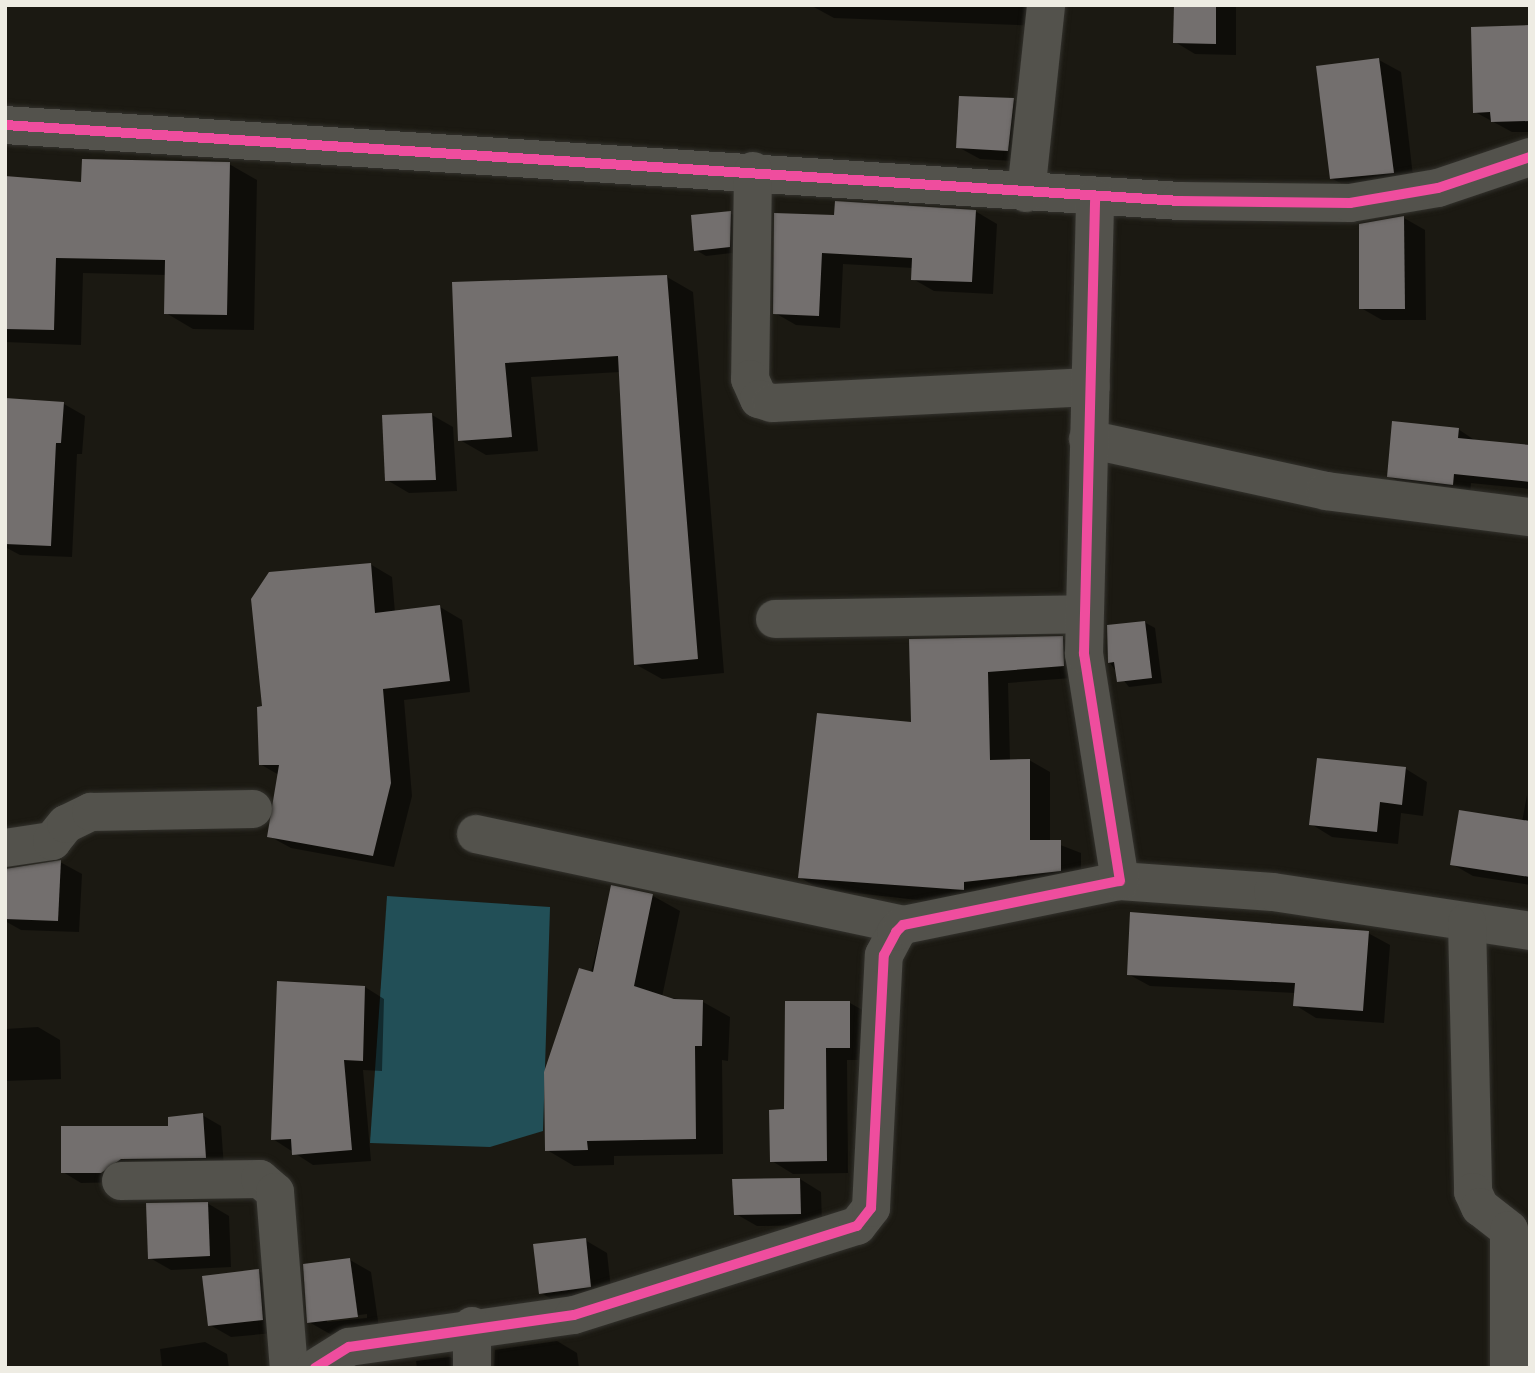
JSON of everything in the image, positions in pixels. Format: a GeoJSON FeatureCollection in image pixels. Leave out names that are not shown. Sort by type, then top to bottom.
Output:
{"type":"FeatureCollection","features":[{"type":"Feature","properties":{"kind":"street"},"geometry":{"type":"LineString","coordinates":[[1026,193],[1046,5]]}},
{"type":"Feature","properties":{"kind":"street"},"geometry":{"type":"LineString","coordinates":[[5,125],[752,171],[1095,198],[1350,203],[1438,188],[1530,156]]}},
{"type":"Feature","properties":{"kind":"street"},"geometry":{"type":"LineString","coordinates":[[752,171],[750,379],[759,399],[772,403],[1091,387]]}},
{"type":"Feature","properties":{"kind":"street"},"geometry":{"type":"LineString","coordinates":[[1095,198],[1082,614],[1091,711],[1120,881]]}},
{"type":"Feature","properties":{"kind":"street"},"geometry":{"type":"LineString","coordinates":[[1088,439],[1326,491],[1530,517]]}},
{"type":"Feature","properties":{"kind":"street"},"geometry":{"type":"LineString","coordinates":[[775,619],[1082,614]]}},
{"type":"Feature","properties":{"kind":"street"},"geometry":{"type":"LineString","coordinates":[[5,848],[52,841],[66,824],[91,812],[253,809]]}},
{"type":"Feature","properties":{"kind":"street"},"geometry":{"type":"LineString","coordinates":[[476,834],[903,925],[1120,881],[1273,892],[1530,931]]}},
{"type":"Feature","properties":{"kind":"street"},"geometry":{"type":"LineString","coordinates":[[1467,922],[1473,1192],[1477,1203],[1509,1230],[1508,1368]]}},
{"type":"Feature","properties":{"kind":"street"},"geometry":{"type":"LineString","coordinates":[[315,1368],[349,1347],[472,1326],[574,1315],[862,1221],[872,1198],[884,956],[903,925]]}},
{"type":"Feature","properties":{"kind":"street"},"geometry":{"type":"LineString","coordinates":[[121,1181],[260,1179],[275,1192],[289,1368]]}},
{"type":"Feature","properties":{"kind":"street"},"geometry":{"type":"LineString","coordinates":[[472,1326],[472,1368]]}},
{"type":"Feature","properties":{"kind":"water"},"geometry":{"type":"Polygon","coordinates":[[[387,896],[550,907],[543,1131],[490,1147],[370,1143],[387,896]]]}},
{"type":"Feature","properties":{"kind":"building"},"geometry":{"type":"Polygon","coordinates":[[[1174,5],[1216,5],[1216,44],[1173,43],[1174,5]]]}},
{"type":"Feature","properties":{"kind":"building"},"geometry":{"type":"Polygon","coordinates":[[[1530,25],[1530,121],[1491,122],[1490,112],[1473,113],[1471,27],[1530,25]]]}},
{"type":"Feature","properties":{"kind":"building"},"geometry":{"type":"Polygon","coordinates":[[[1379,58],[1394,173],[1330,179],[1316,66],[1379,58]]]}},
{"type":"Feature","properties":{"kind":"building"},"geometry":{"type":"Polygon","coordinates":[[[959,96],[1014,98],[1008,151],[956,148],[959,96]]]}},
{"type":"Feature","properties":{"kind":"building"},"geometry":{"type":"Polygon","coordinates":[[[82,159],[230,162],[227,315],[164,314],[165,260],[56,258],[54,330],[5,329],[5,176],[81,182],[82,159]]]}},
{"type":"Feature","properties":{"kind":"building"},"geometry":{"type":"Polygon","coordinates":[[[835,201],[976,210],[972,282],[911,280],[912,258],[822,253],[819,316],[773,314],[774,213],[834,215],[835,201]]]}},
{"type":"Feature","properties":{"kind":"building"},"geometry":{"type":"Polygon","coordinates":[[[731,211],[730,247],[694,251],[691,215],[731,211]]]}},
{"type":"Feature","properties":{"kind":"building"},"geometry":{"type":"Polygon","coordinates":[[[1404,216],[1405,309],[1359,309],[1359,224],[1404,216]]]}},
{"type":"Feature","properties":{"kind":"building"},"geometry":{"type":"Polygon","coordinates":[[[667,275],[698,659],[634,665],[618,356],[505,363],[512,437],[458,441],[452,282],[667,275]]]}},
{"type":"Feature","properties":{"kind":"building"},"geometry":{"type":"Polygon","coordinates":[[[5,398],[64,402],[61,443],[56,443],[51,546],[5,544],[5,398]]]}},
{"type":"Feature","properties":{"kind":"building"},"geometry":{"type":"Polygon","coordinates":[[[432,413],[436,480],[385,481],[382,415],[432,413]]]}},
{"type":"Feature","properties":{"kind":"building"},"geometry":{"type":"Polygon","coordinates":[[[1392,421],[1459,428],[1458,438],[1530,445],[1530,482],[1454,474],[1453,485],[1387,477],[1392,421]]]}},
{"type":"Feature","properties":{"kind":"building"},"geometry":{"type":"Polygon","coordinates":[[[371,563],[375,613],[440,605],[450,681],[383,689],[391,783],[373,856],[267,837],[279,765],[259,765],[257,707],[262,706],[251,599],[269,572],[371,563]]]}},
{"type":"Feature","properties":{"kind":"building"},"geometry":{"type":"Polygon","coordinates":[[[1145,621],[1152,678],[1117,682],[1114,662],[1108,663],[1107,625],[1145,621]]]}},
{"type":"Feature","properties":{"kind":"building"},"geometry":{"type":"Polygon","coordinates":[[[1063,636],[1064,666],[988,672],[990,760],[1030,759],[1030,840],[1061,840],[1061,871],[964,882],[964,890],[798,878],[817,713],[911,722],[909,639],[1063,636]]]}},
{"type":"Feature","properties":{"kind":"building"},"geometry":{"type":"Polygon","coordinates":[[[1317,758],[1406,767],[1402,805],[1380,802],[1377,832],[1309,825],[1317,758]]]}},
{"type":"Feature","properties":{"kind":"building"},"geometry":{"type":"Polygon","coordinates":[[[1459,810],[1530,821],[1530,877],[1450,865],[1459,810]]]}},
{"type":"Feature","properties":{"kind":"building"},"geometry":{"type":"Polygon","coordinates":[[[61,860],[58,921],[5,919],[5,869],[61,860]]]}},
{"type":"Feature","properties":{"kind":"building"},"geometry":{"type":"Polygon","coordinates":[[[611,885],[653,894],[634,986],[674,999],[703,1000],[702,1046],[695,1046],[696,1139],[587,1141],[588,1150],[545,1151],[544,1072],[579,968],[593,972],[611,885]]]}},
{"type":"Feature","properties":{"kind":"building"},"geometry":{"type":"Polygon","coordinates":[[[1130,912],[1369,931],[1363,1011],[1293,1006],[1295,983],[1127,975],[1130,912]]]}},
{"type":"Feature","properties":{"kind":"building"},"geometry":{"type":"Polygon","coordinates":[[[277,981],[365,986],[363,1061],[344,1060],[352,1150],[292,1155],[291,1139],[271,1140],[277,981]]]}},
{"type":"Feature","properties":{"kind":"building"},"geometry":{"type":"Polygon","coordinates":[[[785,1001],[850,1001],[850,1048],[826,1048],[827,1161],[770,1162],[769,1110],[784,1109],[785,1001]]]}},
{"type":"Feature","properties":{"kind":"building"},"geometry":{"type":"Polygon","coordinates":[[[203,1113],[206,1158],[121,1159],[101,1173],[61,1173],[61,1126],[168,1126],[168,1117],[203,1113]]]}},
{"type":"Feature","properties":{"kind":"building"},"geometry":{"type":"Polygon","coordinates":[[[800,1178],[801,1214],[734,1215],[732,1179],[800,1178]]]}},
{"type":"Feature","properties":{"kind":"building"},"geometry":{"type":"Polygon","coordinates":[[[208,1202],[210,1256],[148,1259],[146,1203],[208,1202]]]}},
{"type":"Feature","properties":{"kind":"building"},"geometry":{"type":"Polygon","coordinates":[[[586,1238],[591,1287],[539,1294],[533,1244],[586,1238]]]}},
{"type":"Feature","properties":{"kind":"building"},"geometry":{"type":"Polygon","coordinates":[[[350,1258],[358,1317],[307,1323],[303,1264],[350,1258]]]}},
{"type":"Feature","properties":{"kind":"building"},"geometry":{"type":"Polygon","coordinates":[[[259,1269],[263,1320],[208,1326],[202,1276],[259,1269]]]}},
{"type":"Feature","properties":{"kind":"cycle path"},"geometry":{"type":"LineString","coordinates":[[5,125],[1180,201],[1350,203],[1438,188],[1530,157]]}},
{"type":"Feature","properties":{"kind":"cycle path"},"geometry":{"type":"LineString","coordinates":[[315,1368],[349,1347],[574,1315],[857,1226],[871,1208],[884,955],[896,932],[903,925],[1120,881],[1084,654],[1095,198]]}}]}
